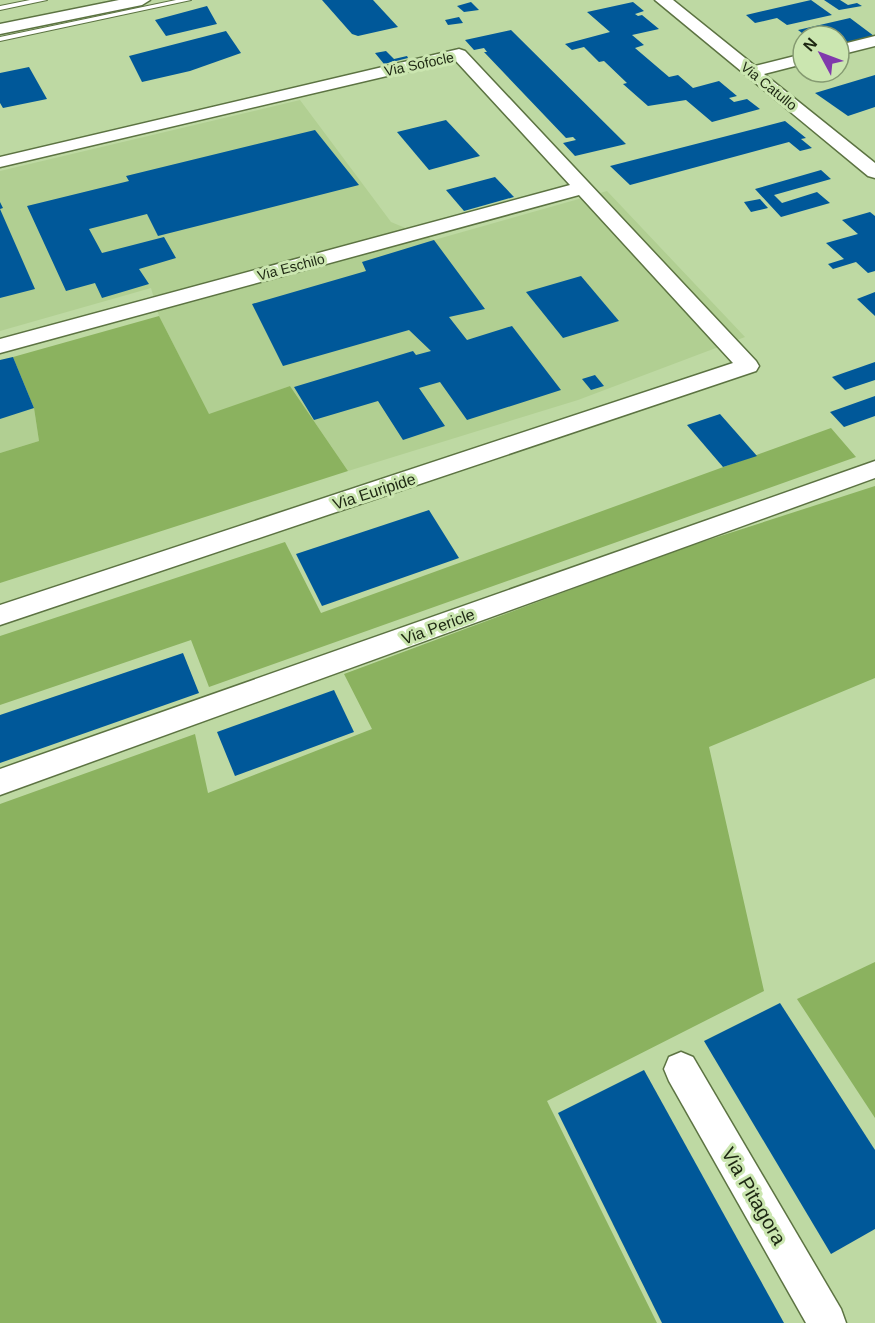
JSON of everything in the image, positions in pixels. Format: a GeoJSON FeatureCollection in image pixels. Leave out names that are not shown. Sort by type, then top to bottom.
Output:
{"type":"FeatureCollection","features":[{"type":"Feature","properties":{"kind":"street"},"geometry":{"type":"LineString","coordinates":[[0,19],[92,0]]}},
{"type":"Feature","properties":{"kind":"street"},"geometry":{"type":"LineString","coordinates":[[0,29],[142,0]]}},
{"type":"Feature","properties":{"kind":"street","name":"Via Catullo"},"geometry":{"type":"LineString","coordinates":[[663,0],[875,172]]}},
{"type":"Feature","properties":{"kind":"street"},"geometry":{"type":"LineString","coordinates":[[851,47],[875,41]]}},
{"type":"Feature","properties":{"kind":"street","name":"Via Sofocle"},"geometry":{"type":"LineString","coordinates":[[0,162],[459,54],[748,366]]}},
{"type":"Feature","properties":{"kind":"street"},"geometry":{"type":"LineString","coordinates":[[752,72],[791,62]]}},
{"type":"Feature","properties":{"kind":"street","name":"Via Eschilo"},"geometry":{"type":"LineString","coordinates":[[0,346],[582,188]]}},
{"type":"Feature","properties":{"kind":"street","name":"Via Euripide"},"geometry":{"type":"LineString","coordinates":[[0,615],[748,366]]}},
{"type":"Feature","properties":{"kind":"street","name":"Via Pericle"},"geometry":{"type":"LineString","coordinates":[[0,782],[875,469]]}},
{"type":"Feature","properties":{"kind":"street","name":"Via Pitagora"},"geometry":{"type":"LineString","coordinates":[[681,1069],[827,1323]]}},
{"type":"Feature","properties":{"kind":"lane"},"geometry":{"type":"LineString","coordinates":[[0,8],[43,0]]}},
{"type":"Feature","properties":{"kind":"lane"},"geometry":{"type":"LineString","coordinates":[[0,39],[188,0]]}},
{"type":"Feature","properties":{"kind":"shaded area"},"geometry":{"type":"Polygon","coordinates":[[[300,100],[391,222],[434,240],[607,191],[745,337],[578,400],[348,471],[290,386],[209,415],[159,316],[151,288],[0,331],[0,171],[300,100]]]}},
{"type":"Feature","properties":{"kind":"shaded area"},"geometry":{"type":"Polygon","coordinates":[[[159,316],[209,414],[290,386],[348,471],[0,583],[0,453],[39,441],[34,408],[13,357],[159,316]]]}},
{"type":"Feature","properties":{"kind":"shaded area"},"geometry":{"type":"Polygon","coordinates":[[[13,357],[34,408],[39,441],[0,453],[0,360],[13,357]]]}},
{"type":"Feature","properties":{"kind":"shaded area"},"geometry":{"type":"Polygon","coordinates":[[[831,428],[856,457],[209,687],[191,640],[0,705],[0,636],[285,542],[321,613],[831,428]]]}},
{"type":"Feature","properties":{"kind":"shaded area"},"geometry":{"type":"Polygon","coordinates":[[[875,486],[875,678],[709,747],[764,991],[547,1101],[657,1323],[0,1323],[0,804],[195,734],[208,793],[372,729],[344,674],[677,550],[875,486]]]}},
{"type":"Feature","properties":{"kind":"shaded area"},"geometry":{"type":"Polygon","coordinates":[[[875,962],[875,1118],[797,999],[875,962]]]}},
{"type":"Feature","properties":{"kind":"building"},"geometry":{"type":"Polygon","coordinates":[[[322,0],[373,0],[398,27],[358,36],[352,34],[322,0]]]}},
{"type":"Feature","properties":{"kind":"building"},"geometry":{"type":"Polygon","coordinates":[[[811,0],[832,15],[787,25],[777,18],[755,23],[746,15],[811,0]]]}},
{"type":"Feature","properties":{"kind":"building"},"geometry":{"type":"Polygon","coordinates":[[[824,0],[840,0],[848,5],[857,3],[862,6],[839,10],[824,0]]]}},
{"type":"Feature","properties":{"kind":"building"},"geometry":{"type":"Polygon","coordinates":[[[471,2],[479,10],[464,12],[457,6],[471,2]]]}},
{"type":"Feature","properties":{"kind":"building"},"geometry":{"type":"Polygon","coordinates":[[[633,2],[644,11],[635,14],[642,15],[659,29],[632,35],[644,45],[635,48],[669,77],[678,75],[693,88],[719,81],[737,96],[729,98],[734,102],[747,99],[760,109],[712,122],[686,100],[648,106],[623,84],[627,83],[604,61],[599,62],[584,47],[572,50],[565,44],[610,32],[587,12],[633,2]]]}},
{"type":"Feature","properties":{"kind":"building"},"geometry":{"type":"Polygon","coordinates":[[[207,6],[217,24],[166,36],[155,20],[207,6]]]}},
{"type":"Feature","properties":{"kind":"building"},"geometry":{"type":"Polygon","coordinates":[[[459,17],[463,23],[448,25],[445,20],[459,17]]]}},
{"type":"Feature","properties":{"kind":"building"},"geometry":{"type":"Polygon","coordinates":[[[850,18],[874,36],[851,41],[851,24],[824,24],[850,18]]]}},
{"type":"Feature","properties":{"kind":"building"},"geometry":{"type":"Polygon","coordinates":[[[511,30],[626,144],[575,156],[563,143],[576,140],[573,137],[566,138],[484,52],[487,52],[484,48],[474,50],[465,40],[511,30]]]}},
{"type":"Feature","properties":{"kind":"building"},"geometry":{"type":"Polygon","coordinates":[[[226,31],[241,53],[190,71],[142,82],[129,56],[226,31]]]}},
{"type":"Feature","properties":{"kind":"building"},"geometry":{"type":"Polygon","coordinates":[[[386,51],[394,59],[407,56],[408,58],[384,64],[375,53],[386,51]]]}},
{"type":"Feature","properties":{"kind":"building"},"geometry":{"type":"Polygon","coordinates":[[[29,67],[47,99],[3,108],[0,103],[0,73],[29,67]]]}},
{"type":"Feature","properties":{"kind":"building"},"geometry":{"type":"Polygon","coordinates":[[[875,75],[875,107],[848,116],[815,93],[851,84],[875,75]]]}},
{"type":"Feature","properties":{"kind":"building"},"geometry":{"type":"Polygon","coordinates":[[[446,120],[480,156],[429,170],[397,132],[446,120]]]}},
{"type":"Feature","properties":{"kind":"building"},"geometry":{"type":"Polygon","coordinates":[[[785,121],[806,138],[801,139],[812,148],[800,151],[789,142],[630,185],[610,166],[785,121]]]}},
{"type":"Feature","properties":{"kind":"building"},"geometry":{"type":"Polygon","coordinates":[[[315,130],[359,185],[158,236],[147,214],[89,229],[102,253],[164,237],[176,258],[139,269],[149,284],[102,298],[95,283],[66,291],[27,206],[129,181],[126,176],[315,130]]]}},
{"type":"Feature","properties":{"kind":"building"},"geometry":{"type":"Polygon","coordinates":[[[821,170],[831,179],[774,195],[782,203],[817,192],[830,203],[781,217],[755,189],[821,170]]]}},
{"type":"Feature","properties":{"kind":"building"},"geometry":{"type":"Polygon","coordinates":[[[495,177],[514,197],[464,211],[446,190],[495,177]]]}},
{"type":"Feature","properties":{"kind":"building"},"geometry":{"type":"Polygon","coordinates":[[[760,199],[768,208],[751,212],[744,202],[760,199]]]}},
{"type":"Feature","properties":{"kind":"building"},"geometry":{"type":"Polygon","coordinates":[[[0,209],[35,289],[0,298],[0,209]]]}},
{"type":"Feature","properties":{"kind":"building"},"geometry":{"type":"Polygon","coordinates":[[[870,212],[875,216],[875,271],[868,273],[856,262],[833,269],[828,264],[844,259],[826,243],[858,234],[842,220],[870,212]]]}},
{"type":"Feature","properties":{"kind":"building"},"geometry":{"type":"Polygon","coordinates":[[[434,240],[485,309],[449,317],[467,340],[512,326],[561,390],[467,420],[440,382],[419,388],[445,426],[403,440],[378,401],[314,420],[294,387],[413,351],[416,355],[431,351],[409,330],[283,366],[252,304],[366,271],[362,262],[434,240]]]}},
{"type":"Feature","properties":{"kind":"building"},"geometry":{"type":"Polygon","coordinates":[[[581,276],[619,321],[563,338],[526,292],[581,276]]]}},
{"type":"Feature","properties":{"kind":"building"},"geometry":{"type":"Polygon","coordinates":[[[875,292],[875,316],[857,299],[875,292]]]}},
{"type":"Feature","properties":{"kind":"building"},"geometry":{"type":"Polygon","coordinates":[[[13,357],[34,408],[0,419],[0,360],[13,357]]]}},
{"type":"Feature","properties":{"kind":"building"},"geometry":{"type":"Polygon","coordinates":[[[875,362],[875,380],[845,390],[832,377],[875,362]]]}},
{"type":"Feature","properties":{"kind":"building"},"geometry":{"type":"Polygon","coordinates":[[[595,375],[604,386],[591,390],[582,379],[595,375]]]}},
{"type":"Feature","properties":{"kind":"building"},"geometry":{"type":"Polygon","coordinates":[[[875,396],[875,416],[844,427],[830,412],[875,396]]]}},
{"type":"Feature","properties":{"kind":"building"},"geometry":{"type":"Polygon","coordinates":[[[720,414],[757,456],[723,467],[687,425],[720,414]]]}},
{"type":"Feature","properties":{"kind":"building"},"geometry":{"type":"Polygon","coordinates":[[[429,510],[459,558],[322,606],[296,554],[429,510]]]}},
{"type":"Feature","properties":{"kind":"building"},"geometry":{"type":"Polygon","coordinates":[[[183,653],[199,693],[0,763],[0,715],[183,653]]]}},
{"type":"Feature","properties":{"kind":"building"},"geometry":{"type":"Polygon","coordinates":[[[334,690],[354,732],[235,776],[217,732],[334,690]]]}},
{"type":"Feature","properties":{"kind":"building"},"geometry":{"type":"Polygon","coordinates":[[[780,1003],[875,1150],[875,1229],[831,1254],[704,1041],[780,1003]]]}},
{"type":"Feature","properties":{"kind":"building"},"geometry":{"type":"Polygon","coordinates":[[[644,1070],[784,1323],[662,1323],[558,1113],[644,1070]]]}}]}
